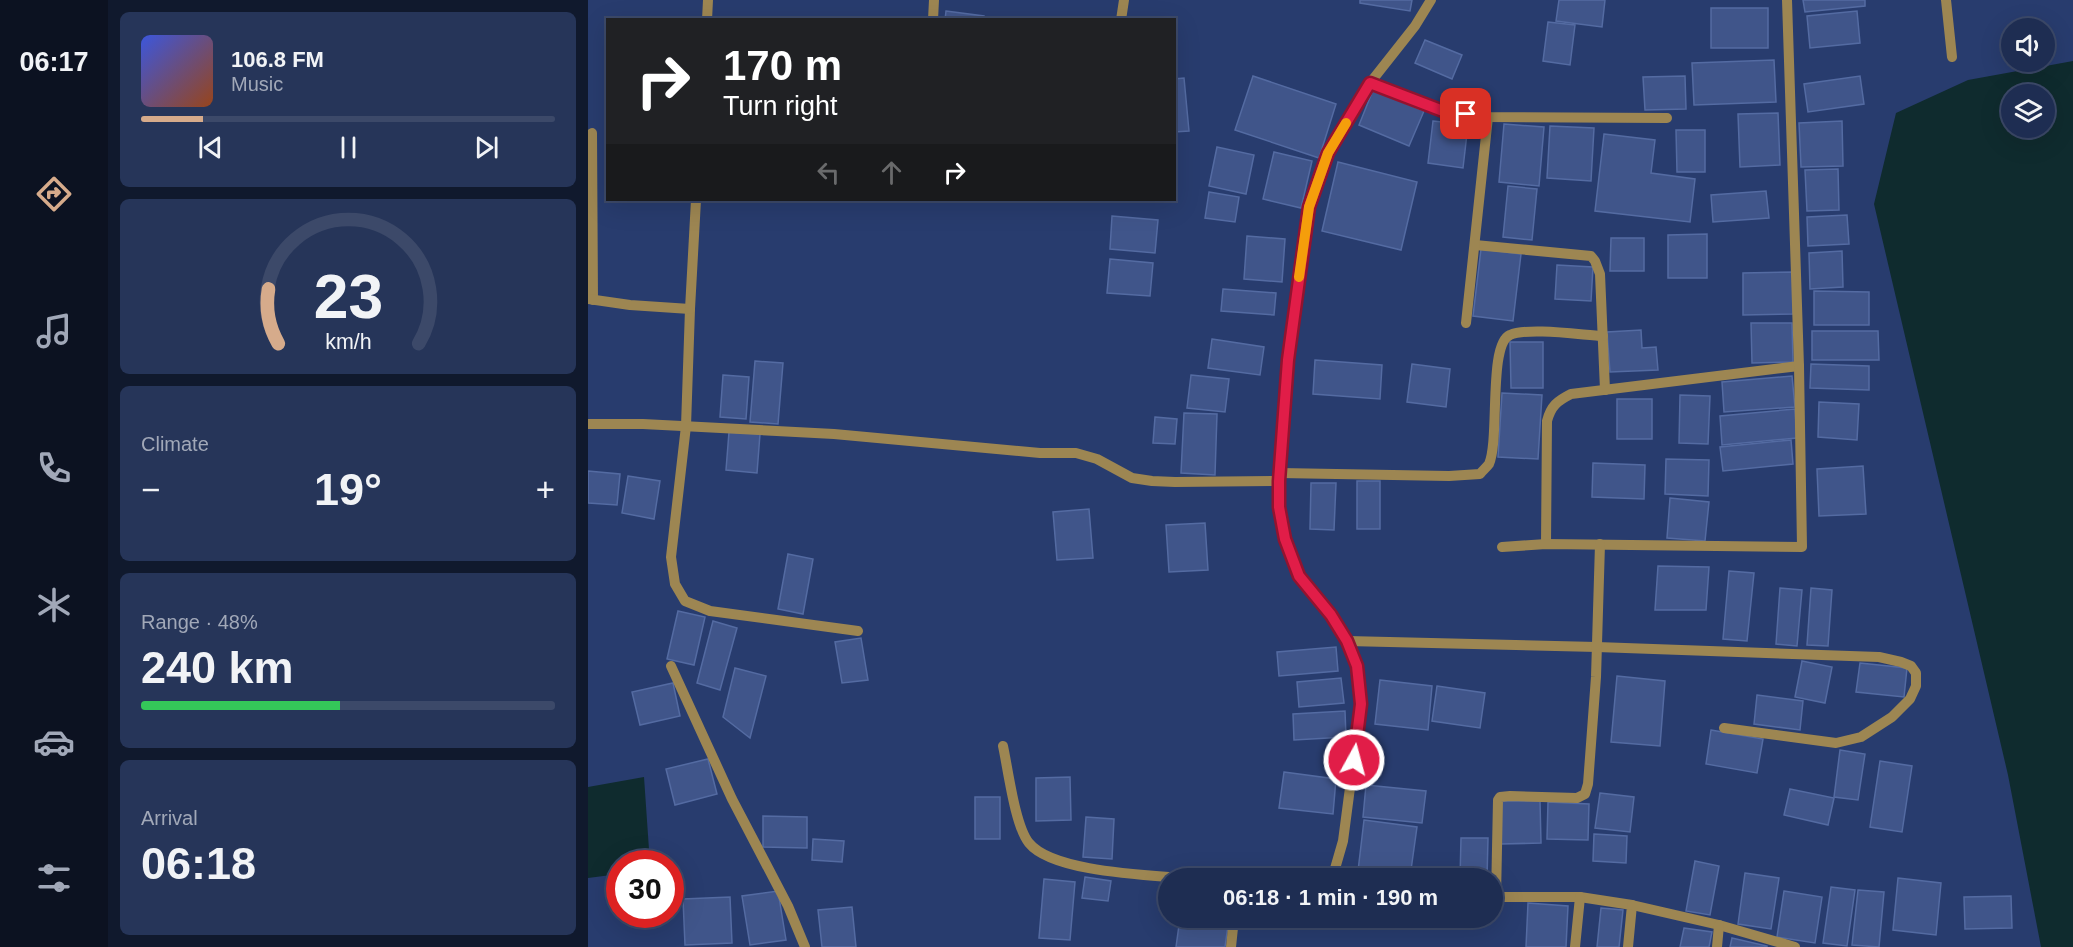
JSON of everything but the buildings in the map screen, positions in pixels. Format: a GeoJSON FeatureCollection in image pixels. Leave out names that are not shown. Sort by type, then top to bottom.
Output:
{"type":"FeatureCollection","features":[{"type":"Feature","properties":{"kind":"street"},"geometry":{"type":"LineString","coordinates":[[707,18],[708,0]]}},
{"type":"Feature","properties":{"kind":"street"},"geometry":{"type":"LineString","coordinates":[[933,18],[934,0]]}},
{"type":"Feature","properties":{"kind":"street"},"geometry":{"type":"LineString","coordinates":[[1121,18],[1124,0]]}},
{"type":"Feature","properties":{"kind":"street"},"geometry":{"type":"LineString","coordinates":[[1335,868],[1343,841],[1361,704],[1357,666],[1347,641],[1331,615],[1299,576],[1285,539],[1279,507],[1288,360],[1309,207],[1328,153],[1370,83],[1415,26],[1431,0]]}},
{"type":"Feature","properties":{"kind":"street"},"geometry":{"type":"LineString","coordinates":[[1502,547],[1600,544],[1802,547],[1799,366],[1787,0]]}},
{"type":"Feature","properties":{"kind":"street"},"geometry":{"type":"LineString","coordinates":[[1946,0],[1952,57]]}},
{"type":"Feature","properties":{"kind":"street"},"geometry":{"type":"LineString","coordinates":[[1370,83],[1443,111],[1488,117],[1667,118]]}},
{"type":"Feature","properties":{"kind":"street"},"geometry":{"type":"LineString","coordinates":[[1466,323],[1488,117]]}},
{"type":"Feature","properties":{"kind":"street"},"geometry":{"type":"LineString","coordinates":[[592,133],[590,300],[690,309]]}},
{"type":"Feature","properties":{"kind":"street"},"geometry":{"type":"LineString","coordinates":[[696,201],[686,426],[671,557],[675,584],[686,601],[710,611],[858,632]]}},
{"type":"Feature","properties":{"kind":"street"},"geometry":{"type":"LineString","coordinates":[[1475,245],[1591,256],[1600,273],[1605,390]]}},
{"type":"Feature","properties":{"kind":"street"},"geometry":{"type":"LineString","coordinates":[[588,424],[686,426],[834,434],[1040,453],[1076,453],[1097,459],[1132,478],[1152,481],[1280,477],[1458,476],[1480,474],[1489,464],[1494,434],[1498,357],[1501,343],[1509,335],[1523,332],[1602,336]]}},
{"type":"Feature","properties":{"kind":"street"},"geometry":{"type":"LineString","coordinates":[[1546,544],[1546,421],[1551,408],[1558,401],[1571,394],[1799,366]]}},
{"type":"Feature","properties":{"kind":"street"},"geometry":{"type":"LineString","coordinates":[[1495,868],[1497,800],[1500,797],[1577,798],[1585,794],[1588,784],[1597,647],[1600,544]]}},
{"type":"Feature","properties":{"kind":"street"},"geometry":{"type":"LineString","coordinates":[[1347,641],[1879,657],[1911,666],[1916,673],[1916,686],[1910,699],[1893,717],[1861,737],[1836,743],[1724,728]]}},
{"type":"Feature","properties":{"kind":"street"},"geometry":{"type":"LineString","coordinates":[[671,666],[732,799],[788,906],[805,947]]}},
{"type":"Feature","properties":{"kind":"street"},"geometry":{"type":"LineString","coordinates":[[1003,746],[1019,820],[1029,843],[1049,858],[1074,867],[1158,876]]}},
{"type":"Feature","properties":{"kind":"street"},"geometry":{"type":"LineString","coordinates":[[1503,897],[1580,897],[1632,905],[1719,925],[1796,947]]}},
{"type":"Feature","properties":{"kind":"street"},"geometry":{"type":"LineString","coordinates":[[1575,947],[1580,897]]}},
{"type":"Feature","properties":{"kind":"street"},"geometry":{"type":"LineString","coordinates":[[1628,947],[1632,905]]}},
{"type":"Feature","properties":{"kind":"street"},"geometry":{"type":"LineString","coordinates":[[1717,947],[1719,925]]}},
{"type":"Feature","properties":{"kind":"street"},"geometry":{"type":"LineString","coordinates":[[1231,947],[1233,928]]}},
{"type":"Feature","properties":{"kind":"shaded area"},"geometry":{"type":"Polygon","coordinates":[[[2073,61],[2073,947],[2041,947],[2008,775],[1874,204],[1896,113],[1968,80],[2012,72],[2055,72],[2055,64],[2073,61]]]}},
{"type":"Feature","properties":{"kind":"shaded area"},"geometry":{"type":"Polygon","coordinates":[[[644,777],[649,850],[606,850],[606,876],[588,878],[588,787],[644,777]]]}},
{"type":"Feature","properties":{"kind":"slow traffic"},"geometry":{"type":"LineString","coordinates":[[1299,277],[1309,207],[1328,153],[1346,123]]}},
{"type":"Feature","properties":{"kind":"route"},"geometry":{"type":"LineString","coordinates":[[1354,760],[1361,704],[1357,666],[1347,641],[1331,615],[1299,576],[1285,539],[1279,507],[1288,360],[1309,207],[1328,153],[1370,83],[1418,103],[1443,111],[1466,114]]}}]}
